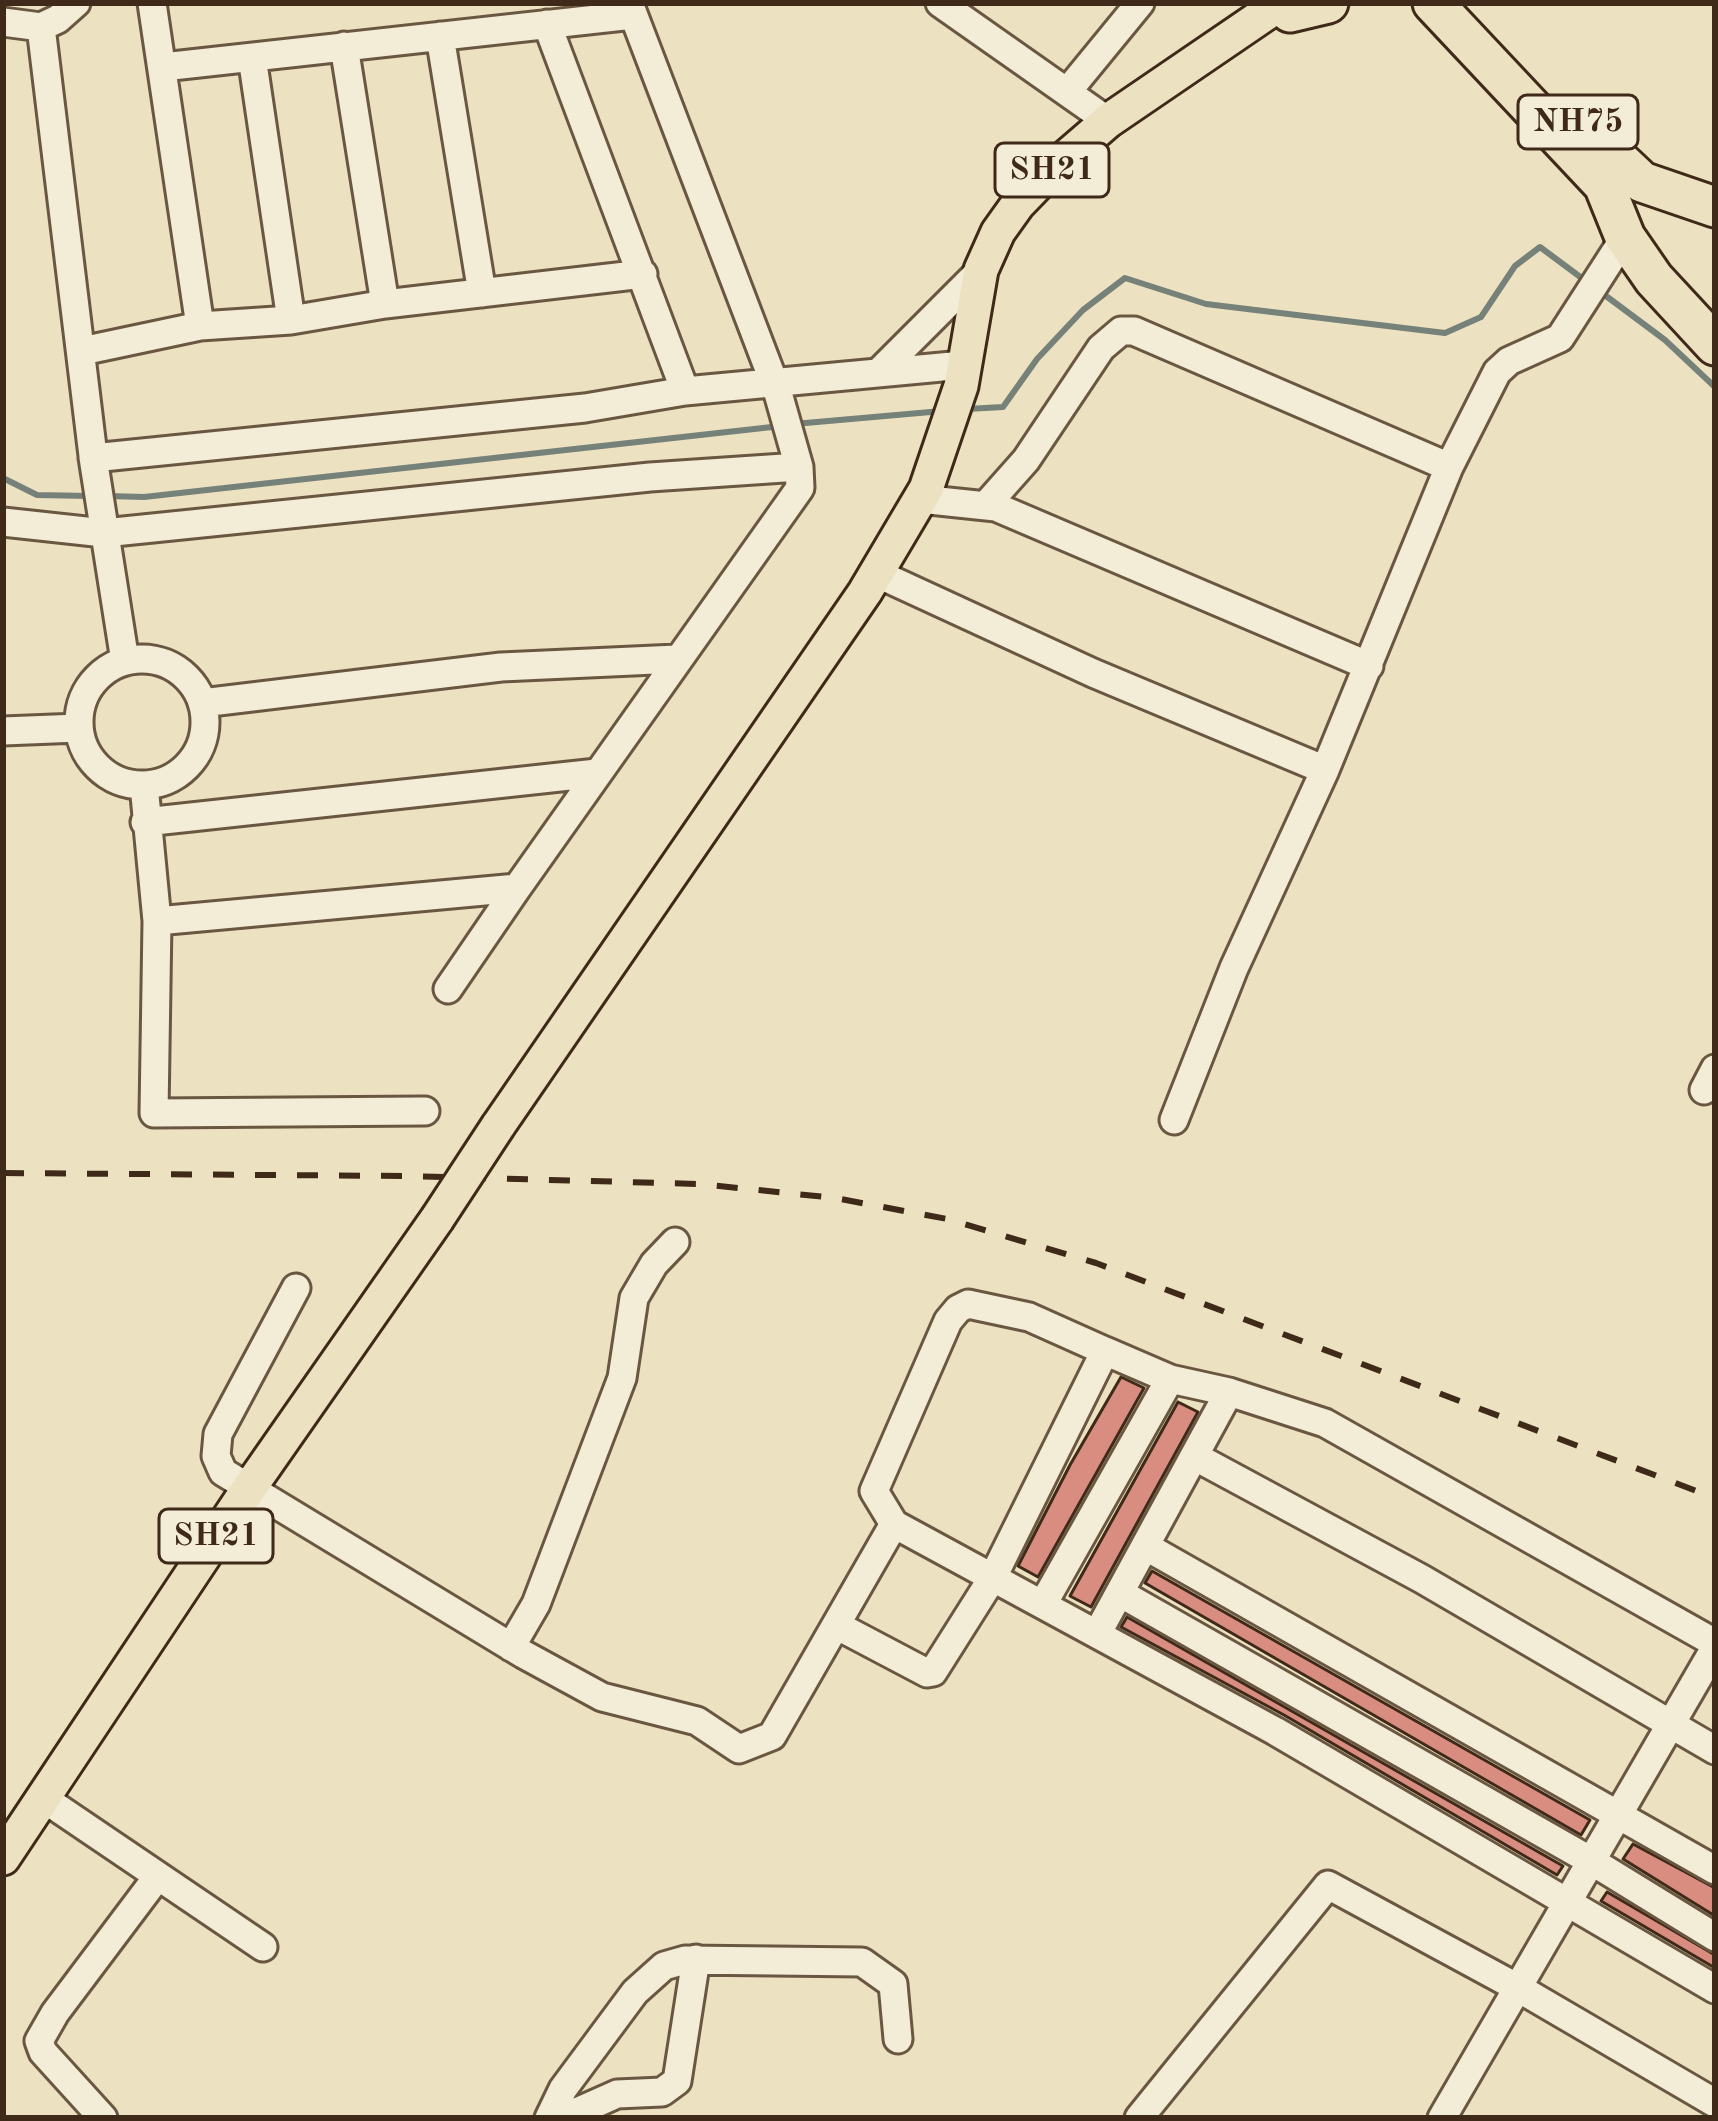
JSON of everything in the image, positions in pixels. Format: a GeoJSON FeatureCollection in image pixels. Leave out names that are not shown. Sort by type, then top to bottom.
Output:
{"type":"FeatureCollection","features":[{"type":"Feature","properties":{"kind":"highway","name":"NH75"},"geometry":{"type":"LineString","coordinates":[[1463,3],[1642,182],[1715,206]]}},
{"type":"Feature","properties":{"kind":"highway","name":"NH75"},"geometry":{"type":"LineString","coordinates":[[1431,4],[1604,185],[1625,236],[1654,279],[1715,345]]}},
{"type":"Feature","properties":{"kind":"main road","name":"SH21"},"geometry":{"type":"LineString","coordinates":[[3,1858],[248,1490],[876,573],[923,494],[962,376],[981,270],[998,232],[1018,204],[1108,121],[1231,40],[1267,27],[1301,5]]}},
{"type":"Feature","properties":{"kind":"street"},"geometry":{"type":"LineString","coordinates":[[3,22],[41,26],[58,20],[76,3]]}},
{"type":"Feature","properties":{"kind":"street"},"geometry":{"type":"LineString","coordinates":[[152,3],[200,326]]}},
{"type":"Feature","properties":{"kind":"street"},"geometry":{"type":"LineString","coordinates":[[940,3],[1108,121]]}},
{"type":"Feature","properties":{"kind":"street"},"geometry":{"type":"LineString","coordinates":[[1067,92],[1136,4]]}},
{"type":"Feature","properties":{"kind":"street"},"geometry":{"type":"LineString","coordinates":[[163,67],[547,24],[631,9],[776,389],[800,478],[448,989]]}},
{"type":"Feature","properties":{"kind":"street"},"geometry":{"type":"LineString","coordinates":[[547,24],[685,391]]}},
{"type":"Feature","properties":{"kind":"street"},"geometry":{"type":"LineString","coordinates":[[41,26],[94,461],[125,661]]}},
{"type":"Feature","properties":{"kind":"street"},"geometry":{"type":"LineString","coordinates":[[440,36],[482,293]]}},
{"type":"Feature","properties":{"kind":"street"},"geometry":{"type":"LineString","coordinates":[[344,46],[385,304]]}},
{"type":"Feature","properties":{"kind":"street"},"geometry":{"type":"LineString","coordinates":[[252,57],[291,320]]}},
{"type":"Feature","properties":{"kind":"street"},"geometry":{"type":"LineString","coordinates":[[1174,1120],[1234,968],[1325,770],[1450,467],[1502,366],[1560,338],[1625,236]]}},
{"type":"Feature","properties":{"kind":"street"},"geometry":{"type":"LineString","coordinates":[[878,373],[981,270]]}},
{"type":"Feature","properties":{"kind":"street"},"geometry":{"type":"LineString","coordinates":[[82,351],[200,326],[291,320],[385,304],[643,274]]}},
{"type":"Feature","properties":{"kind":"street"},"geometry":{"type":"LineString","coordinates":[[987,504],[1026,460],[1101,348],[1121,332],[1134,332],[1450,467]]}},
{"type":"Feature","properties":{"kind":"street"},"geometry":{"type":"LineString","coordinates":[[94,461],[585,408],[685,391],[776,389],[878,373],[962,376]]}},
{"type":"Feature","properties":{"kind":"street"},"geometry":{"type":"LineString","coordinates":[[3,522],[103,525],[650,477],[800,478]]}},
{"type":"Feature","properties":{"kind":"street"},"geometry":{"type":"LineString","coordinates":[[923,494],[987,504],[1369,666]]}},
{"type":"Feature","properties":{"kind":"street"},"geometry":{"type":"LineString","coordinates":[[876,573],[1093,673],[1325,770]]}},
{"type":"Feature","properties":{"kind":"street"},"geometry":{"type":"LineString","coordinates":[[202,703],[501,668],[677,659]]}},
{"type":"Feature","properties":{"kind":"street"},"geometry":{"type":"LineString","coordinates":[[125,661],[163,662],[194,686],[202,703],[202,741],[194,759],[180,772],[144,785],[108,775],[83,746],[79,728],[85,694],[95,679],[125,661]]}},
{"type":"Feature","properties":{"kind":"street"},"geometry":{"type":"LineString","coordinates":[[3,731],[79,728]]}},
{"type":"Feature","properties":{"kind":"street"},"geometry":{"type":"LineString","coordinates":[[145,822],[597,773]]}},
{"type":"Feature","properties":{"kind":"street"},"geometry":{"type":"LineString","coordinates":[[144,785],[158,921],[154,1112],[425,1111]]}},
{"type":"Feature","properties":{"kind":"street"},"geometry":{"type":"LineString","coordinates":[[158,921],[517,888]]}},
{"type":"Feature","properties":{"kind":"street"},"geometry":{"type":"LineString","coordinates":[[512,1647],[536,1604],[622,1378],[634,1298],[654,1264],[675,1243]]}},
{"type":"Feature","properties":{"kind":"street"},"geometry":{"type":"LineString","coordinates":[[296,1288],[218,1434],[218,1463],[248,1490],[602,1697],[697,1721],[739,1749],[772,1736],[895,1524]]}},
{"type":"Feature","properties":{"kind":"street"},"geometry":{"type":"LineString","coordinates":[[1442,2118],[1520,1990],[1570,1903],[1619,1815],[1671,1725],[1715,1646],[1325,1423],[1229,1392],[1169,1379],[1028,1317],[968,1304],[958,1309],[874,1491],[895,1524],[1097,1634],[1570,1903],[1715,1989]]}},
{"type":"Feature","properties":{"kind":"street"},"geometry":{"type":"LineString","coordinates":[[836,1625],[931,1673],[993,1577],[1105,1352]]}},
{"type":"Feature","properties":{"kind":"street"},"geometry":{"type":"LineString","coordinates":[[1043,1604],[1169,1379]]}},
{"type":"Feature","properties":{"kind":"street"},"geometry":{"type":"LineString","coordinates":[[1097,1634],[1229,1392]]}},
{"type":"Feature","properties":{"kind":"street"},"geometry":{"type":"LineString","coordinates":[[1194,1456],[1422,1579],[1715,1750]]}},
{"type":"Feature","properties":{"kind":"street"},"geometry":{"type":"LineString","coordinates":[[1145,1546],[1715,1870]]}},
{"type":"Feature","properties":{"kind":"street"},"geometry":{"type":"LineString","coordinates":[[1120,1593],[1593,1862],[1715,1937]]}},
{"type":"Feature","properties":{"kind":"street"},"geometry":{"type":"LineString","coordinates":[[43,1798],[263,1948]]}},
{"type":"Feature","properties":{"kind":"street"},"geometry":{"type":"LineString","coordinates":[[104,2118],[43,2052],[40,2041],[55,2013],[158,1876]]}},
{"type":"Feature","properties":{"kind":"street"},"geometry":{"type":"LineString","coordinates":[[1139,2118],[1328,1885],[1715,2103]]}},
{"type":"Feature","properties":{"kind":"street"},"geometry":{"type":"LineString","coordinates":[[563,2118],[617,2094],[662,2092],[677,2081],[696,1959]]}},
{"type":"Feature","properties":{"kind":"street"},"geometry":{"type":"LineString","coordinates":[[550,2118],[557,2098],[635,1991],[664,1966],[696,1959],[862,1962],[893,1984],[898,2039]]}},
{"type":"Feature","properties":{"kind":"building"},"geometry":{"type":"Polygon","coordinates":[[[1121,1377],[1144,1388],[1038,1577],[1018,1566],[1121,1377]]]}},
{"type":"Feature","properties":{"kind":"building"},"geometry":{"type":"Polygon","coordinates":[[[1178,1402],[1198,1412],[1091,1607],[1070,1596],[1178,1402]]]}},
{"type":"Feature","properties":{"kind":"building"},"geometry":{"type":"Polygon","coordinates":[[[1152,1571],[1590,1820],[1581,1835],[1145,1583],[1152,1571]]]}},
{"type":"Feature","properties":{"kind":"building"},"geometry":{"type":"Polygon","coordinates":[[[1127,1617],[1563,1866],[1557,1875],[1284,1715],[1121,1627],[1127,1617]]]}},
{"type":"Feature","properties":{"kind":"building"},"geometry":{"type":"Polygon","coordinates":[[[1633,1844],[1715,1888],[1715,1916],[1623,1859],[1633,1844]]]}},
{"type":"Feature","properties":{"kind":"building"},"geometry":{"type":"Polygon","coordinates":[[[1607,1892],[1715,1955],[1715,1968],[1601,1901],[1607,1892]]]}},
{"type":"Feature","properties":{"kind":"waterway"},"geometry":{"type":"LineString","coordinates":[[967,409],[1003,407],[1037,359],[1083,310],[1125,278],[1206,304],[1445,333],[1481,317],[1515,266],[1540,247],[1587,282]]}},
{"type":"Feature","properties":{"kind":"waterway"},"geometry":{"type":"LineString","coordinates":[[1598,290],[1665,340],[1715,387]]}},
{"type":"Feature","properties":{"kind":"waterway"},"geometry":{"type":"LineString","coordinates":[[794,424],[942,411]]}},
{"type":"Feature","properties":{"kind":"waterway"},"geometry":{"type":"LineString","coordinates":[[108,496],[144,497],[781,426]]}},
{"type":"Feature","properties":{"kind":"waterway"},"geometry":{"type":"LineString","coordinates":[[3,478],[37,495],[89,496]]}},
{"type":"Feature","properties":{"kind":"railway"},"geometry":{"type":"LineString","coordinates":[[3,1173],[700,1184],[835,1198],[947,1219],[1096,1263],[1715,1498]]}}]}
